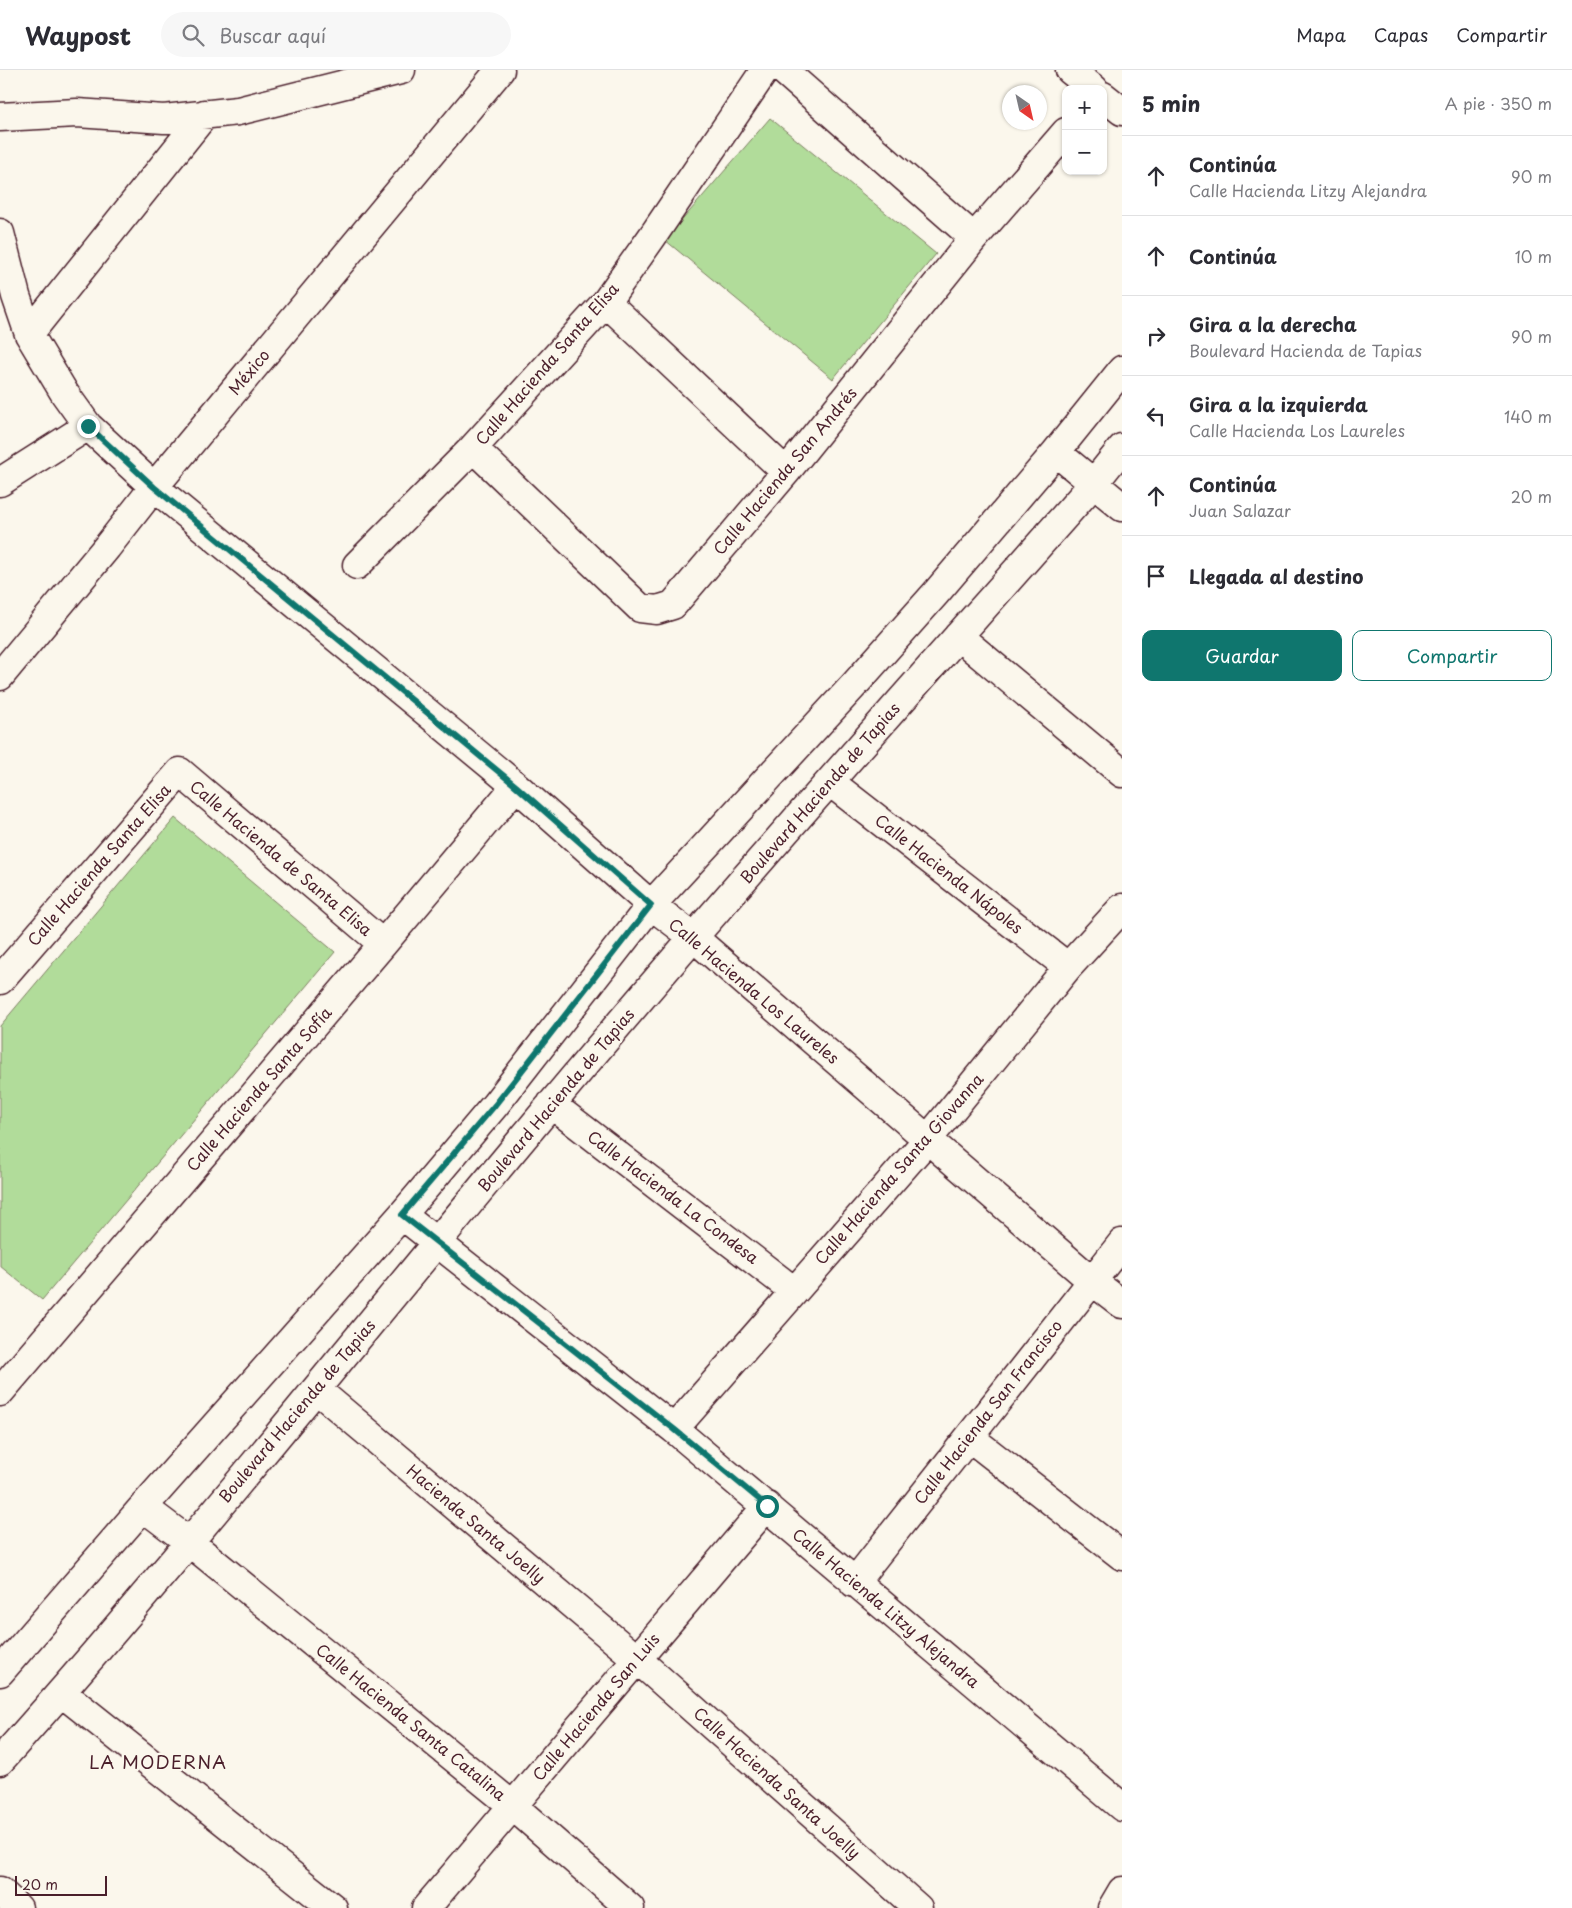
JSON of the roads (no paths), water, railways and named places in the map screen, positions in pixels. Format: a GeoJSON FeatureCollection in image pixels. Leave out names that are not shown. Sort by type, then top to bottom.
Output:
{"type":"FeatureCollection","features":[{"type":"Feature","properties":{"kind":"street"},"geometry":{"type":"LineString","coordinates":[[0,117],[77,113],[164,119],[238,111],[401,70]]}},
{"type":"Feature","properties":{"kind":"street","name":"México"},"geometry":{"type":"LineString","coordinates":[[0,676],[500,70]]}},
{"type":"Feature","properties":{"kind":"street","name":"Calle Hacienda Santa Elisa"},"geometry":{"type":"LineString","coordinates":[[357,565],[473,448],[606,302],[765,70]]}},
{"type":"Feature","properties":{"kind":"street"},"geometry":{"type":"LineString","coordinates":[[783,70],[974,238]]}},
{"type":"Feature","properties":{"kind":"street"},"geometry":{"type":"LineString","coordinates":[[1070,70],[1089,85]]}},
{"type":"Feature","properties":{"kind":"street"},"geometry":{"type":"LineString","coordinates":[[1107,99],[1122,111]]}},
{"type":"Feature","properties":{"kind":"street"},"geometry":{"type":"LineString","coordinates":[[29,334],[205,114]]}},
{"type":"Feature","properties":{"kind":"street","name":"Calle Hacienda San Andrés"},"geometry":{"type":"LineString","coordinates":[[473,448],[640,608],[657,610],[673,605],[786,472],[974,238],[1062,137]]}},
{"type":"Feature","properties":{"kind":"street","name":"Calle Hacienda Los Laureles"},"geometry":{"type":"LineString","coordinates":[[0,233],[8,301],[65,394],[88,426],[154,487],[516,786],[651,905],[693,937],[1091,1280],[1122,1304]]}},
{"type":"Feature","properties":{"kind":"street"},"geometry":{"type":"LineString","coordinates":[[606,302],[786,472]]}},
{"type":"Feature","properties":{"kind":"street"},"geometry":{"type":"LineString","coordinates":[[0,1672],[143,1507],[402,1215],[495,1105],[651,905],[855,684],[936,593],[1056,452],[1122,370]]}},
{"type":"Feature","properties":{"kind":"street"},"geometry":{"type":"LineString","coordinates":[[0,482],[88,426]]}},
{"type":"Feature","properties":{"kind":"street","name":"Boulevard Hacienda de Tapias"},"geometry":{"type":"LineString","coordinates":[[0,1761],[62,1692],[316,1389],[551,1104],[693,937],[1094,483],[1122,448]]}},
{"type":"Feature","properties":{"kind":"street"},"geometry":{"type":"LineString","coordinates":[[1056,452],[1122,507]]}},
{"type":"Feature","properties":{"kind":"street"},"geometry":{"type":"LineString","coordinates":[[958,636],[1122,773]]}},
{"type":"Feature","properties":{"kind":"street","name":"Calle Hacienda Santa Elisa"},"geometry":{"type":"LineString","coordinates":[[0,980],[180,772]]}},
{"type":"Feature","properties":{"kind":"street","name":"Calle Hacienda de Santa Elisa"},"geometry":{"type":"LineString","coordinates":[[180,772],[383,944]]}},
{"type":"Feature","properties":{"kind":"street","name":"Calle Hacienda Nápoles"},"geometry":{"type":"LineString","coordinates":[[830,782],[1068,967]]}},
{"type":"Feature","properties":{"kind":"street","name":"Calle Hacienda Santa Sofía"},"geometry":{"type":"LineString","coordinates":[[0,1392],[516,786]]}},
{"type":"Feature","properties":{"kind":"street","name":"Calle Hacienda Santa Giovanna"},"geometry":{"type":"LineString","coordinates":[[674,1429],[928,1139],[1068,967],[1122,908]]}},
{"type":"Feature","properties":{"kind":"street","name":"Calle Hacienda La Condesa"},"geometry":{"type":"LineString","coordinates":[[551,1104],[794,1291]]}},
{"type":"Feature","properties":{"kind":"street","name":"Calle Hacienda Litzy Alejandra"},"geometry":{"type":"LineString","coordinates":[[402,1215],[674,1429],[767,1506],[854,1583],[1122,1807]]}},
{"type":"Feature","properties":{"kind":"street","name":"Calle Hacienda San Francisco"},"geometry":{"type":"LineString","coordinates":[[854,1583],[1122,1243]]}},
{"type":"Feature","properties":{"kind":"street","name":"Hacienda Santa Joelly"},"geometry":{"type":"LineString","coordinates":[[316,1389],[637,1659]]}},
{"type":"Feature","properties":{"kind":"street"},"geometry":{"type":"LineString","coordinates":[[969,1436],[1122,1556]]}},
{"type":"Feature","properties":{"kind":"street","name":"Calle Hacienda San Luis"},"geometry":{"type":"LineString","coordinates":[[426,1908],[767,1506]]}},
{"type":"Feature","properties":{"kind":"street","name":"Calle Hacienda Santa Catalina"},"geometry":{"type":"LineString","coordinates":[[143,1507],[188,1541],[513,1806],[630,1908]]}},
{"type":"Feature","properties":{"kind":"street","name":"Calle Hacienda Santa Joelly"},"geometry":{"type":"LineString","coordinates":[[637,1659],[918,1908]]}},
{"type":"Feature","properties":{"kind":"street"},"geometry":{"type":"LineString","coordinates":[[62,1692],[333,1908]]}},
{"type":"Feature","properties":{"kind":"street"},"geometry":{"type":"LineString","coordinates":[[1112,1908],[1122,1891]]}},
{"type":"Feature","properties":{"kind":"street"},"geometry":{"type":"LineString","coordinates":[[0,1892],[18,1908]]}},
{"type":"Feature","properties":{"kind":"district","name":"LA MODERNA"},"geometry":{"type":"Point","coordinates":[158,1763]}}]}
